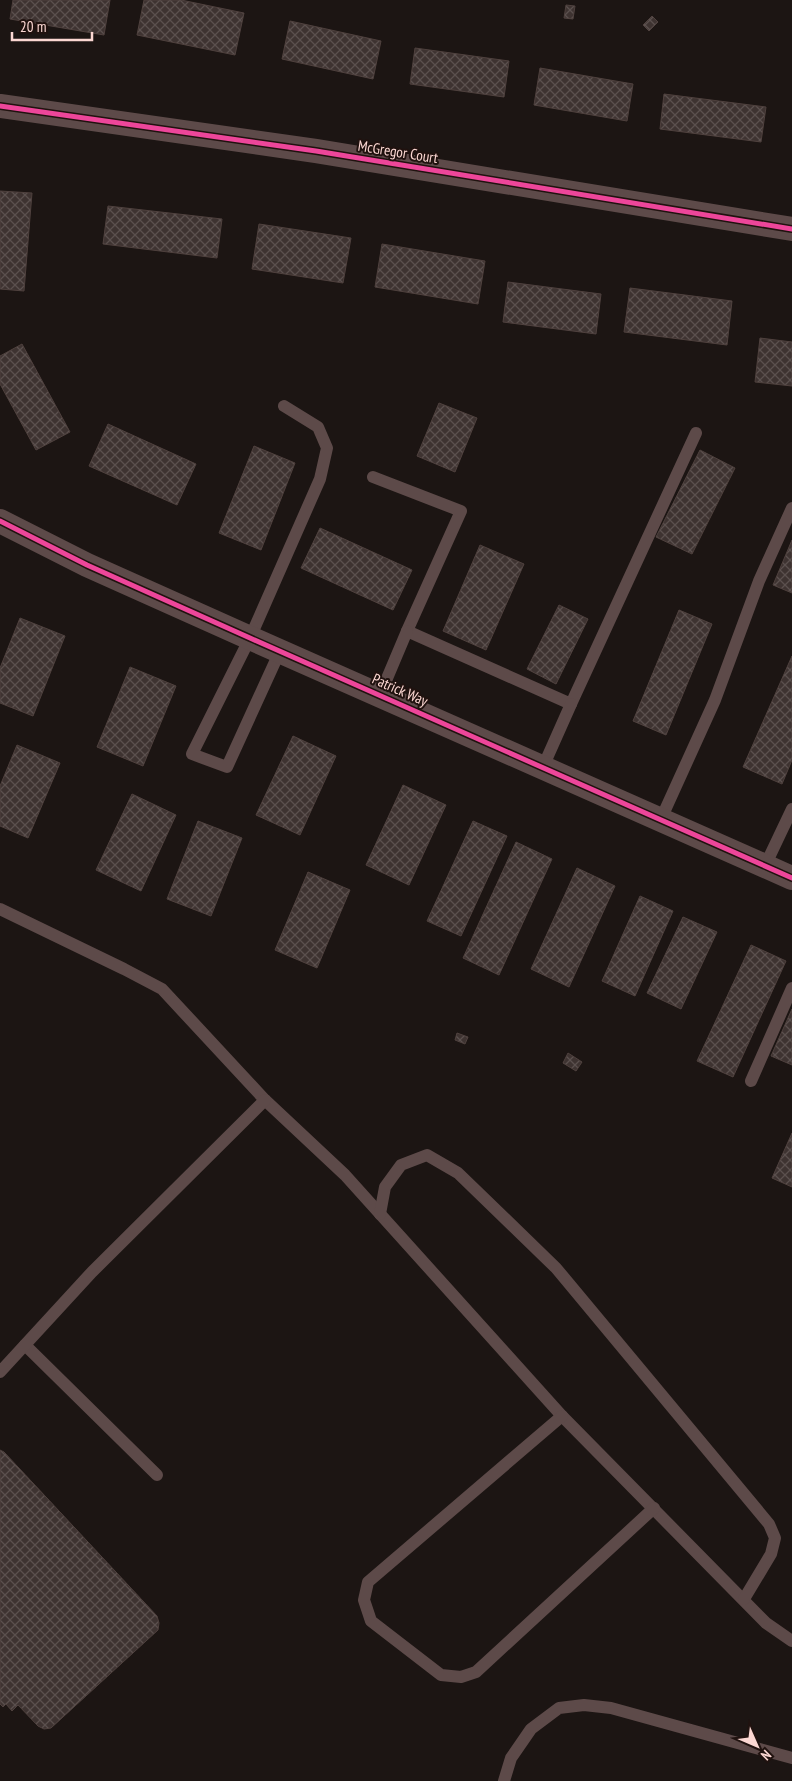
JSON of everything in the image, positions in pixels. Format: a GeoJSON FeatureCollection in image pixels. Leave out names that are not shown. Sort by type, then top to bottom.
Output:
{"type":"FeatureCollection","features":[{"type":"Feature","properties":{"kind":"street","name":"McGregor Court"},"geometry":{"type":"LineString","coordinates":[[0,106],[335,154],[792,228]]}},
{"type":"Feature","properties":{"kind":"street","name":"Patrick Way"},"geometry":{"type":"LineString","coordinates":[[0,521],[87,564],[250,638],[792,878]]}},
{"type":"Feature","properties":{"kind":"lane"},"geometry":{"type":"LineString","coordinates":[[280,651],[227,767],[192,754],[250,638],[320,479],[327,448],[318,427],[284,406]]}},
{"type":"Feature","properties":{"kind":"lane"},"geometry":{"type":"LineString","coordinates":[[544,767],[571,704],[696,434]]}},
{"type":"Feature","properties":{"kind":"lane"},"geometry":{"type":"LineString","coordinates":[[373,477],[461,511],[380,695]]}},
{"type":"Feature","properties":{"kind":"lane"},"geometry":{"type":"LineString","coordinates":[[661,819],[715,700],[758,581],[792,508]]}},
{"type":"Feature","properties":{"kind":"lane"},"geometry":{"type":"LineString","coordinates":[[407,631],[571,704]]}},
{"type":"Feature","properties":{"kind":"lane"},"geometry":{"type":"LineString","coordinates":[[765,866],[792,808]]}},
{"type":"Feature","properties":{"kind":"lane"},"geometry":{"type":"LineString","coordinates":[[0,909],[124,969],[162,990],[265,1100],[345,1175],[562,1416],[766,1622],[792,1641]]}},
{"type":"Feature","properties":{"kind":"lane"},"geometry":{"type":"LineString","coordinates":[[751,1081],[792,988]]}},
{"type":"Feature","properties":{"kind":"lane"},"geometry":{"type":"LineString","coordinates":[[0,1372],[92,1272],[265,1100]]}},
{"type":"Feature","properties":{"kind":"lane"},"geometry":{"type":"LineString","coordinates":[[380,1214],[385,1187],[401,1165],[427,1154],[458,1173],[556,1268],[769,1524],[776,1538],[771,1554],[744,1599]]}},
{"type":"Feature","properties":{"kind":"lane"},"geometry":{"type":"LineString","coordinates":[[25,1345],[156,1475]]}},
{"type":"Feature","properties":{"kind":"lane"},"geometry":{"type":"LineString","coordinates":[[562,1416],[368,1582],[364,1600],[371,1621],[441,1675],[461,1677],[476,1672],[654,1508]]}},
{"type":"Feature","properties":{"kind":"lane"},"geometry":{"type":"LineString","coordinates":[[504,1781],[511,1758],[530,1729],[560,1708],[584,1705],[611,1708],[792,1758]]}},
{"type":"Feature","properties":{"kind":"building"},"geometry":{"type":"Polygon","coordinates":[[[13,0],[110,0],[104,35],[10,19],[13,0]]]}},
{"type":"Feature","properties":{"kind":"building"},"geometry":{"type":"Polygon","coordinates":[[[144,0],[181,0],[244,13],[235,55],[137,35],[144,0]]]}},
{"type":"Feature","properties":{"kind":"building"},"geometry":{"type":"Polygon","coordinates":[[[566,5],[575,6],[573,19],[564,18],[566,5]]]}},
{"type":"Feature","properties":{"kind":"building"},"geometry":{"type":"Polygon","coordinates":[[[652,16],[658,22],[649,31],[643,25],[652,16]]]}},
{"type":"Feature","properties":{"kind":"building"},"geometry":{"type":"Polygon","coordinates":[[[290,21],[381,41],[373,79],[282,59],[290,21]]]}},
{"type":"Feature","properties":{"kind":"building"},"geometry":{"type":"Polygon","coordinates":[[[415,48],[509,61],[504,97],[410,84],[415,48]]]}},
{"type":"Feature","properties":{"kind":"building"},"geometry":{"type":"Polygon","coordinates":[[[540,68],[633,84],[627,121],[534,105],[540,68]]]}},
{"type":"Feature","properties":{"kind":"building"},"geometry":{"type":"Polygon","coordinates":[[[664,94],[766,107],[761,142],[660,129],[664,94]]]}},
{"type":"Feature","properties":{"kind":"building"},"geometry":{"type":"Polygon","coordinates":[[[0,191],[32,193],[24,291],[0,289],[0,191]]]}},
{"type":"Feature","properties":{"kind":"building"},"geometry":{"type":"Polygon","coordinates":[[[108,206],[222,219],[217,258],[103,244],[108,206]]]}},
{"type":"Feature","properties":{"kind":"building"},"geometry":{"type":"Polygon","coordinates":[[[259,224],[351,238],[343,283],[252,269],[259,224]]]}},
{"type":"Feature","properties":{"kind":"building"},"geometry":{"type":"Polygon","coordinates":[[[382,244],[485,261],[478,304],[375,287],[382,244]]]}},
{"type":"Feature","properties":{"kind":"building"},"geometry":{"type":"Polygon","coordinates":[[[508,282],[601,294],[596,334],[503,322],[508,282]]]}},
{"type":"Feature","properties":{"kind":"building"},"geometry":{"type":"Polygon","coordinates":[[[630,288],[732,301],[727,345],[624,332],[630,288]]]}},
{"type":"Feature","properties":{"kind":"building"},"geometry":{"type":"Polygon","coordinates":[[[760,338],[792,342],[792,386],[755,382],[760,338]]]}},
{"type":"Feature","properties":{"kind":"building"},"geometry":{"type":"Polygon","coordinates":[[[22,344],[70,432],[36,450],[0,384],[0,356],[22,344]]]}},
{"type":"Feature","properties":{"kind":"building"},"geometry":{"type":"Polygon","coordinates":[[[439,403],[477,418],[455,472],[417,456],[439,403]]]}},
{"type":"Feature","properties":{"kind":"building"},"geometry":{"type":"Polygon","coordinates":[[[108,424],[196,464],[177,505],[89,466],[108,424]]]}},
{"type":"Feature","properties":{"kind":"building"},"geometry":{"type":"Polygon","coordinates":[[[254,446],[295,463],[261,550],[219,533],[254,446]]]}},
{"type":"Feature","properties":{"kind":"building"},"geometry":{"type":"Polygon","coordinates":[[[700,450],[735,468],[692,554],[656,537],[700,450]]]}},
{"type":"Feature","properties":{"kind":"building"},"geometry":{"type":"Polygon","coordinates":[[[320,528],[412,570],[393,610],[301,568],[320,528]]]}},
{"type":"Feature","properties":{"kind":"building"},"geometry":{"type":"Polygon","coordinates":[[[792,540],[792,593],[773,585],[792,540]]]}},
{"type":"Feature","properties":{"kind":"building"},"geometry":{"type":"Polygon","coordinates":[[[480,545],[524,564],[486,650],[443,631],[480,545]]]}},
{"type":"Feature","properties":{"kind":"building"},"geometry":{"type":"Polygon","coordinates":[[[559,605],[588,619],[556,684],[527,669],[559,605]]]}},
{"type":"Feature","properties":{"kind":"building"},"geometry":{"type":"Polygon","coordinates":[[[679,610],[712,624],[666,735],[633,721],[679,610]]]}},
{"type":"Feature","properties":{"kind":"building"},"geometry":{"type":"Polygon","coordinates":[[[20,618],[65,636],[33,716],[0,703],[0,668],[20,618]]]}},
{"type":"Feature","properties":{"kind":"building"},"geometry":{"type":"Polygon","coordinates":[[[792,656],[792,760],[782,784],[743,767],[792,656]]]}},
{"type":"Feature","properties":{"kind":"building"},"geometry":{"type":"Polygon","coordinates":[[[130,667],[176,686],[143,766],[97,747],[130,667]]]}},
{"type":"Feature","properties":{"kind":"building"},"geometry":{"type":"Polygon","coordinates":[[[293,736],[336,756],[300,835],[256,815],[293,736]]]}},
{"type":"Feature","properties":{"kind":"building"},"geometry":{"type":"Polygon","coordinates":[[[17,745],[60,763],[28,838],[0,826],[0,786],[17,745]]]}},
{"type":"Feature","properties":{"kind":"building"},"geometry":{"type":"Polygon","coordinates":[[[403,785],[446,805],[409,885],[366,865],[403,785]]]}},
{"type":"Feature","properties":{"kind":"building"},"geometry":{"type":"Polygon","coordinates":[[[132,794],[176,815],[141,891],[96,870],[132,794]]]}},
{"type":"Feature","properties":{"kind":"building"},"geometry":{"type":"Polygon","coordinates":[[[198,821],[242,838],[211,916],[167,899],[198,821]]]}},
{"type":"Feature","properties":{"kind":"building"},"geometry":{"type":"Polygon","coordinates":[[[473,821],[507,836],[461,936],[427,921],[473,821]]]}},
{"type":"Feature","properties":{"kind":"building"},"geometry":{"type":"Polygon","coordinates":[[[516,842],[552,859],[499,975],[463,958],[516,842]]]}},
{"type":"Feature","properties":{"kind":"building"},"geometry":{"type":"Polygon","coordinates":[[[577,868],[615,886],[569,987],[531,969],[577,868]]]}},
{"type":"Feature","properties":{"kind":"building"},"geometry":{"type":"Polygon","coordinates":[[[308,872],[350,890],[317,968],[275,950],[308,872]]]}},
{"type":"Feature","properties":{"kind":"building"},"geometry":{"type":"Polygon","coordinates":[[[640,896],[673,911],[635,996],[602,981],[640,896]]]}},
{"type":"Feature","properties":{"kind":"building"},"geometry":{"type":"Polygon","coordinates":[[[683,917],[717,932],[681,1009],[647,993],[683,917]]]}},
{"type":"Feature","properties":{"kind":"building"},"geometry":{"type":"Polygon","coordinates":[[[751,945],[786,961],[733,1077],[697,1061],[751,945]]]}},
{"type":"Feature","properties":{"kind":"building"},"geometry":{"type":"Polygon","coordinates":[[[792,1009],[792,1065],[771,1056],[792,1009]]]}},
{"type":"Feature","properties":{"kind":"building"},"geometry":{"type":"Polygon","coordinates":[[[457,1033],[468,1037],[465,1044],[455,1040],[457,1033]]]}},
{"type":"Feature","properties":{"kind":"building"},"geometry":{"type":"Polygon","coordinates":[[[568,1053],[582,1062],[576,1071],[563,1063],[568,1053]]]}},
{"type":"Feature","properties":{"kind":"building"},"geometry":{"type":"Polygon","coordinates":[[[792,1133],[792,1187],[772,1178],[792,1133]]]}},
{"type":"Feature","properties":{"kind":"building"},"geometry":{"type":"Polygon","coordinates":[[[0,1450],[4,1452],[157,1616],[159,1623],[158,1630],[51,1728],[44,1729],[38,1726],[18,1705],[12,1711],[6,1704],[3,1707],[0,1704],[0,1450]]]}},
{"type":"Feature","properties":{"kind":"cycle path"},"geometry":{"type":"LineString","coordinates":[[0,106],[316,151],[792,229]]}},
{"type":"Feature","properties":{"kind":"cycle path"},"geometry":{"type":"LineString","coordinates":[[0,521],[87,565],[792,878]]}}]}
